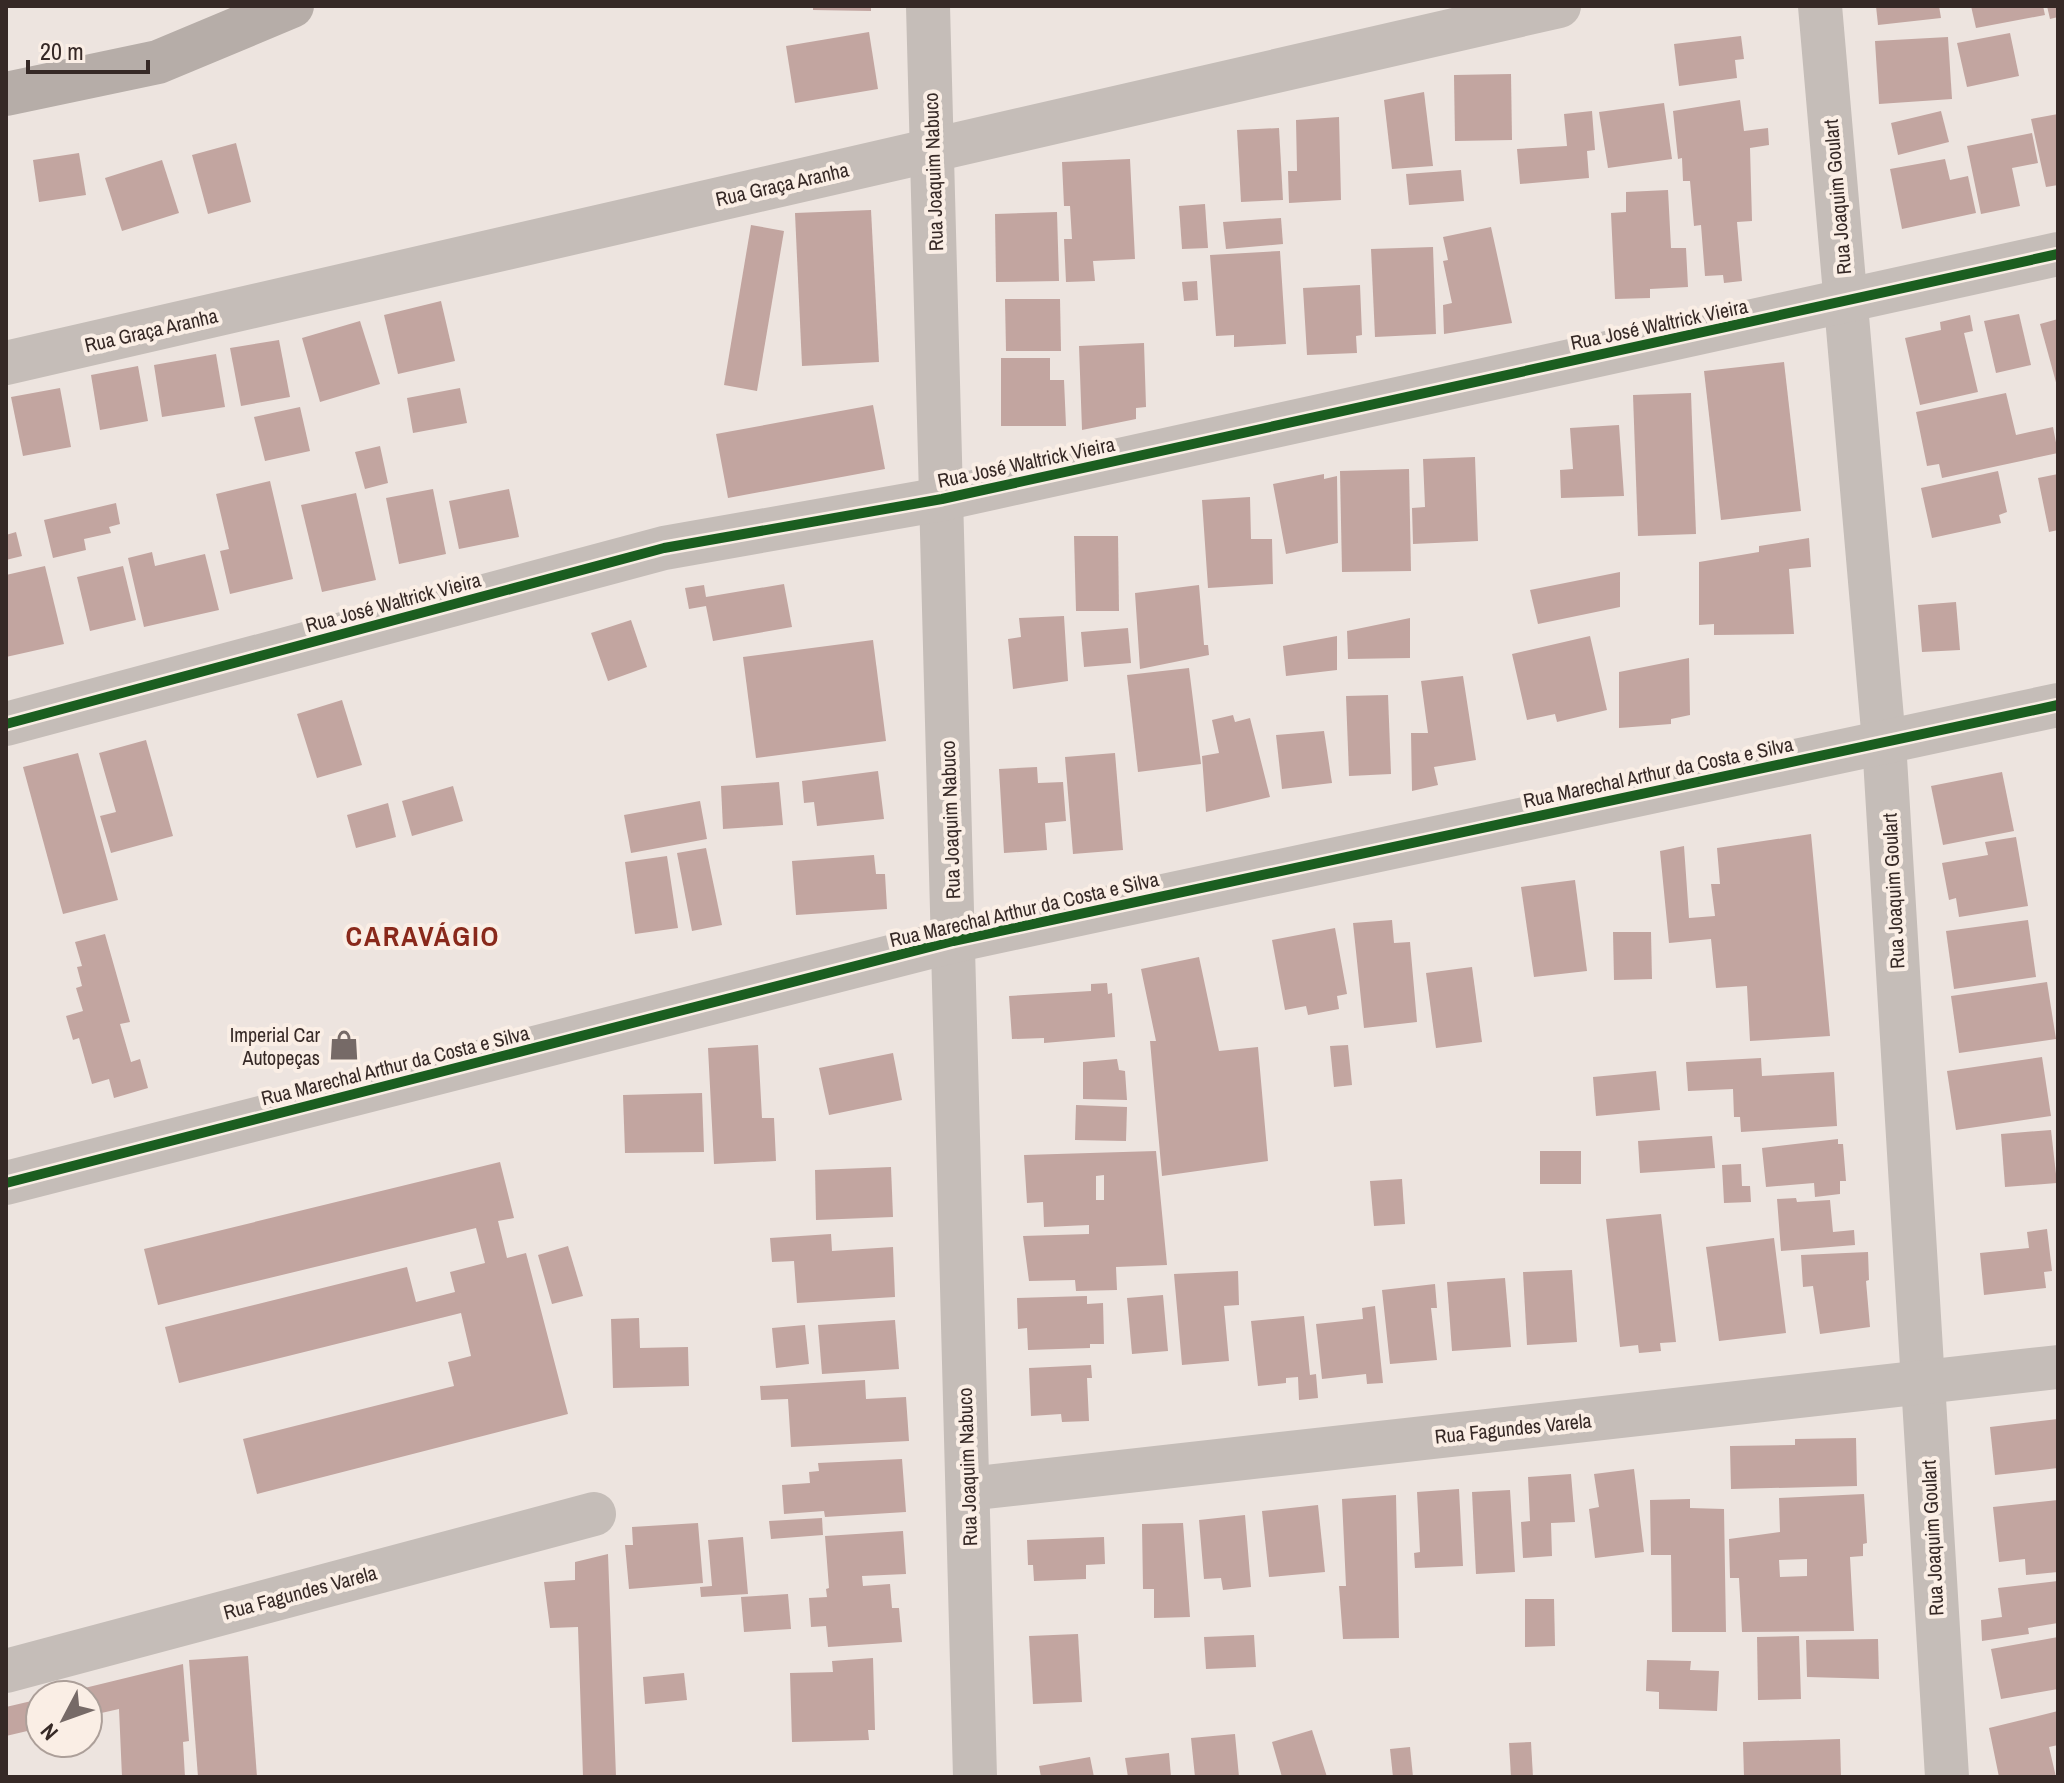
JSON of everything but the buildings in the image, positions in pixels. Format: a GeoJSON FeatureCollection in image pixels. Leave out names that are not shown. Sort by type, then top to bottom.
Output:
{"type":"FeatureCollection","features":[{"type":"Feature","properties":{"kind":"street"},"geometry":{"type":"LineString","coordinates":[[6,94],[158,62],[292,6]]}},
{"type":"Feature","properties":{"kind":"street","name":"Rua Joaquim Nabuco"},"geometry":{"type":"LineString","coordinates":[[928,6],[975,1777]]}},
{"type":"Feature","properties":{"kind":"street","name":"Rua Graça Aranha"},"geometry":{"type":"LineString","coordinates":[[6,363],[1559,6]]}},
{"type":"Feature","properties":{"kind":"street","name":"Rua Joaquim Goulart"},"geometry":{"type":"LineString","coordinates":[[1820,6],[1884,742],[1947,1777]]}},
{"type":"Feature","properties":{"kind":"street","name":"Rua José Waltrick Vieira"},"geometry":{"type":"LineString","coordinates":[[6,724],[664,548],[942,499],[2058,254]]}},
{"type":"Feature","properties":{"kind":"street","name":"Rua Marechal Arthur da Costa e Silva"},"geometry":{"type":"LineString","coordinates":[[6,1183],[953,941],[2058,705]]}},
{"type":"Feature","properties":{"kind":"street","name":"Rua Fagundes Varela"},"geometry":{"type":"LineString","coordinates":[[968,1489],[2058,1367]]}},
{"type":"Feature","properties":{"kind":"street","name":"Rua Fagundes Varela"},"geometry":{"type":"LineString","coordinates":[[6,1671],[594,1514]]}},
{"type":"Feature","properties":{"kind":"cycle path"},"geometry":{"type":"LineString","coordinates":[[6,724],[664,548],[942,499],[2058,254]]}},
{"type":"Feature","properties":{"kind":"cycle path"},"geometry":{"type":"LineString","coordinates":[[6,1183],[953,941],[2058,705]]}},
{"type":"Feature","properties":{"kind":"place","name":"Imperial Car Autopeças"},"geometry":{"type":"Point","coordinates":[344,1045]}},
{"type":"Feature","properties":{"kind":"district","name":"CARAVÁGIO"},"geometry":{"type":"Point","coordinates":[423,936]}}]}
